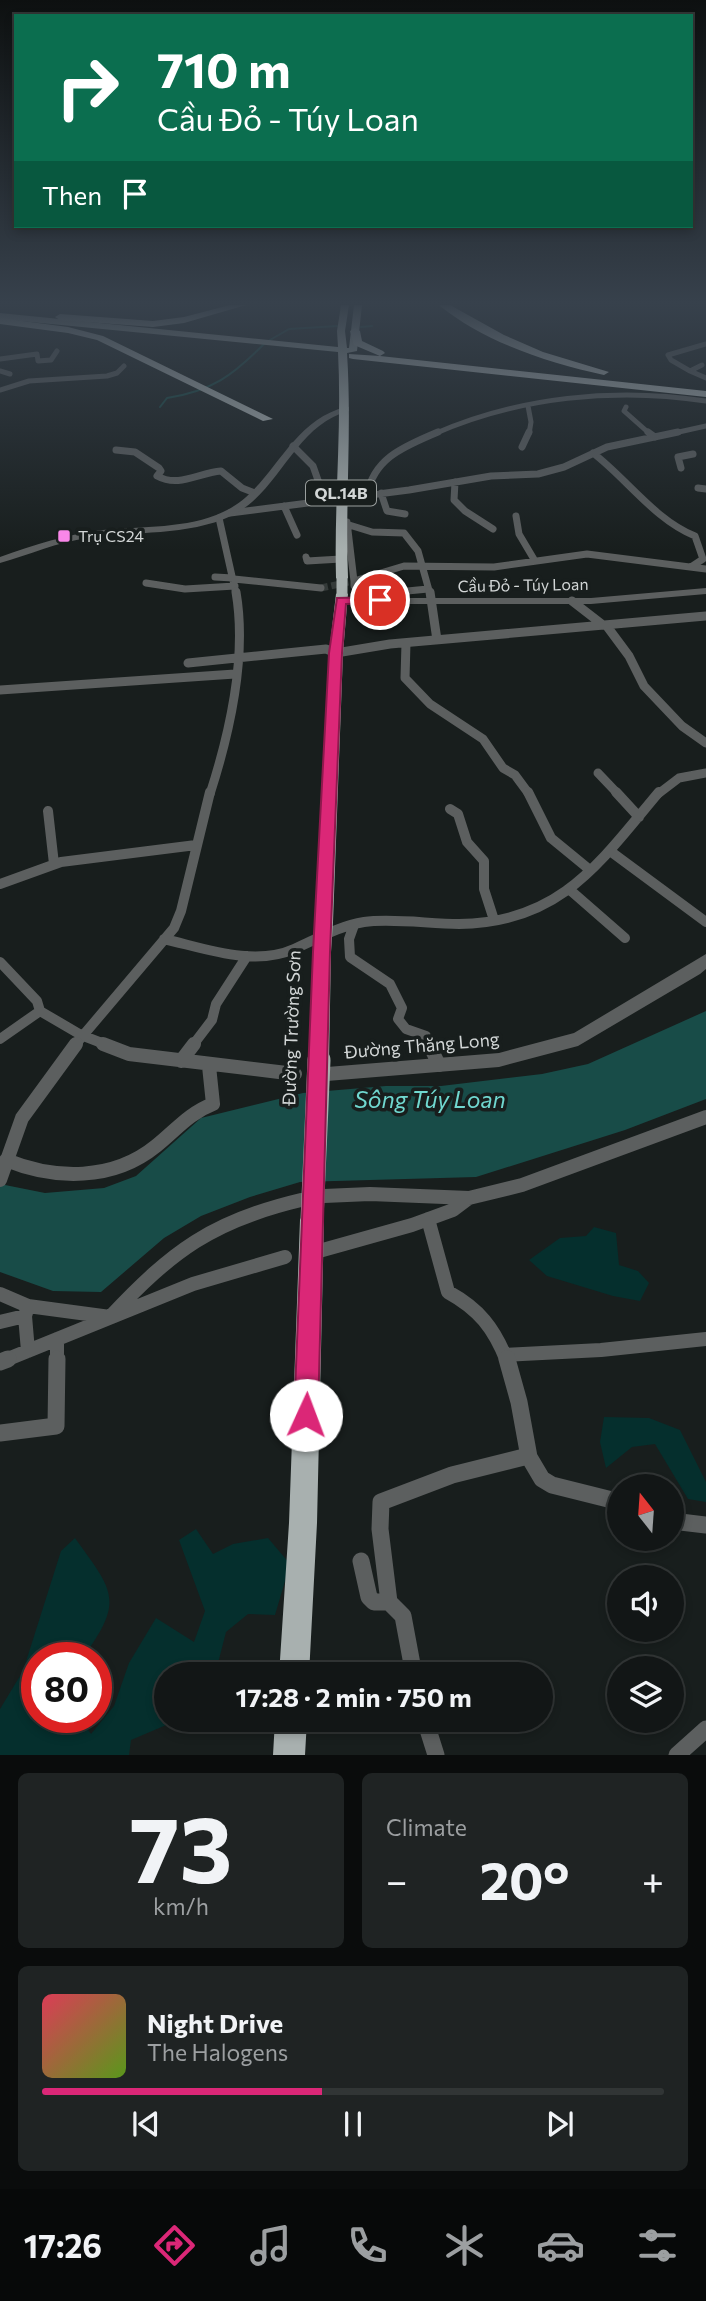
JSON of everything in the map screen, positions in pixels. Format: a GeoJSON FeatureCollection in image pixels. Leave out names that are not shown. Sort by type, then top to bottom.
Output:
{"type":"FeatureCollection","features":[{"type":"Feature","properties":{"kind":"highway"},"geometry":{"type":"LineString","coordinates":[[203,387],[266,419]]}},
{"type":"Feature","properties":{"kind":"highway","name":"Đường Trường Sơn"},"geometry":{"type":"LineString","coordinates":[[295,1662],[303,1523],[312,1253],[306,1210],[323,1067],[322,952],[335,653],[345,588],[341,559],[341,498],[346,387]]}},
{"type":"Feature","properties":{"kind":"highway"},"geometry":{"type":"LineString","coordinates":[[645,387],[706,394]]}},
{"type":"Feature","properties":{"kind":"highway"},"geometry":{"type":"LineString","coordinates":[[289,1755],[290,1732]]}},
{"type":"Feature","properties":{"kind":"street"},"geometry":{"type":"LineString","coordinates":[[368,495],[370,478],[376,468],[404,448],[447,429],[527,407],[591,396],[706,401]]}},
{"type":"Feature","properties":{"kind":"street"},"geometry":{"type":"LineString","coordinates":[[522,447],[531,426],[531,415],[527,407]]}},
{"type":"Feature","properties":{"kind":"street"},"geometry":{"type":"LineString","coordinates":[[626,407],[624,411],[636,419],[636,424],[655,438]]}},
{"type":"Feature","properties":{"kind":"street"},"geometry":{"type":"LineString","coordinates":[[0,560],[85,535],[219,518],[230,513],[255,493],[293,446],[331,411],[346,410]]}},
{"type":"Feature","properties":{"kind":"street"},"geometry":{"type":"LineString","coordinates":[[230,513],[491,476],[538,474],[556,470],[607,447],[706,426]]}},
{"type":"Feature","properties":{"kind":"street"},"geometry":{"type":"LineString","coordinates":[[666,435],[671,443]]}},
{"type":"Feature","properties":{"kind":"street"},"geometry":{"type":"LineString","coordinates":[[293,446],[313,466],[325,500]]}},
{"type":"Feature","properties":{"kind":"street"},"geometry":{"type":"LineString","coordinates":[[117,450],[137,451],[161,470],[157,476],[160,479],[177,483],[221,471],[242,488],[255,493]]}},
{"type":"Feature","properties":{"kind":"street"},"geometry":{"type":"LineString","coordinates":[[593,453],[618,471],[675,527],[695,536],[703,561],[691,568]]}},
{"type":"Feature","properties":{"kind":"street"},"geometry":{"type":"LineString","coordinates":[[681,468],[676,455],[693,454]]}},
{"type":"Feature","properties":{"kind":"street"},"geometry":{"type":"LineString","coordinates":[[455,482],[454,500],[465,511],[493,529]]}},
{"type":"Feature","properties":{"kind":"street"},"geometry":{"type":"LineString","coordinates":[[381,493],[387,511],[405,514]]}},
{"type":"Feature","properties":{"kind":"street"},"geometry":{"type":"LineString","coordinates":[[284,506],[297,535]]}},
{"type":"Feature","properties":{"kind":"street"},"geometry":{"type":"LineString","coordinates":[[516,516],[519,534],[535,561]]}},
{"type":"Feature","properties":{"kind":"street"},"geometry":{"type":"LineString","coordinates":[[209,1066],[213,1104],[187,1116],[155,1147],[130,1164],[111,1171],[80,1173],[3,1171],[22,1118],[81,1035],[174,928],[181,911],[196,845],[223,753],[238,659],[241,620],[219,518]]}},
{"type":"Feature","properties":{"kind":"street"},"geometry":{"type":"LineString","coordinates":[[343,521],[372,531],[405,533],[422,565],[437,640]]}},
{"type":"Feature","properties":{"kind":"street"},"geometry":{"type":"LineString","coordinates":[[343,521],[351,538],[345,588]]}},
{"type":"Feature","properties":{"kind":"street"},"geometry":{"type":"LineString","coordinates":[[345,588],[396,567],[494,567],[587,554],[706,569]]}},
{"type":"Feature","properties":{"kind":"street"},"geometry":{"type":"LineString","coordinates":[[306,557],[307,561],[341,559]]}},
{"type":"Feature","properties":{"kind":"street"},"geometry":{"type":"LineString","coordinates":[[215,577],[234,581]]}},
{"type":"Feature","properties":{"kind":"street"},"geometry":{"type":"LineString","coordinates":[[146,583],[186,589],[276,577],[321,588]]}},
{"type":"Feature","properties":{"kind":"street"},"geometry":{"type":"LineString","coordinates":[[345,588],[354,586],[371,594],[428,589]]}},
{"type":"Feature","properties":{"kind":"street","name":"Cầu Đỏ - Túy Loan"},"geometry":{"type":"LineString","coordinates":[[345,588],[431,602],[572,601],[706,591]]}},
{"type":"Feature","properties":{"kind":"street"},"geometry":{"type":"LineString","coordinates":[[572,601],[605,625],[629,656],[644,686],[682,726],[706,743]]}},
{"type":"Feature","properties":{"kind":"street"},"geometry":{"type":"LineString","coordinates":[[188,663],[326,649],[335,653],[352,648],[706,616]]}},
{"type":"Feature","properties":{"kind":"street"},"geometry":{"type":"LineString","coordinates":[[406,643],[405,678],[430,704],[483,739],[503,768],[515,775],[526,789],[551,838],[590,870]]}},
{"type":"Feature","properties":{"kind":"street"},"geometry":{"type":"LineString","coordinates":[[0,690],[235,674]]}},
{"type":"Feature","properties":{"kind":"street"},"geometry":{"type":"LineString","coordinates":[[598,773],[639,817]]}},
{"type":"Feature","properties":{"kind":"street"},"geometry":{"type":"LineString","coordinates":[[164,939],[247,956],[265,956],[293,950],[313,937],[364,922],[463,924],[531,913],[570,890],[610,851],[664,787],[675,779],[706,773]]}},
{"type":"Feature","properties":{"kind":"street"},"geometry":{"type":"LineString","coordinates":[[450,809],[458,814],[467,842],[484,861],[484,890],[494,920]]}},
{"type":"Feature","properties":{"kind":"street"},"geometry":{"type":"LineString","coordinates":[[48,811],[54,864]]}},
{"type":"Feature","properties":{"kind":"street"},"geometry":{"type":"LineString","coordinates":[[0,884],[54,864],[196,845]]}},
{"type":"Feature","properties":{"kind":"street"},"geometry":{"type":"LineString","coordinates":[[610,851],[706,922]]}},
{"type":"Feature","properties":{"kind":"street"},"geometry":{"type":"LineString","coordinates":[[570,890],[625,938]]}},
{"type":"Feature","properties":{"kind":"street"},"geometry":{"type":"LineString","coordinates":[[354,925],[348,936],[348,950],[354,964],[391,985],[402,1008],[398,1018],[406,1029],[426,1036],[439,1065]]}},
{"type":"Feature","properties":{"kind":"street"},"geometry":{"type":"LineString","coordinates":[[181,1061],[212,1020],[216,1004],[247,956]]}},
{"type":"Feature","properties":{"kind":"street","name":"Đường Thăng Long"},"geometry":{"type":"LineString","coordinates":[[323,1067],[439,1065],[499,1060],[578,1039],[695,970],[706,960]]}},
{"type":"Feature","properties":{"kind":"street"},"geometry":{"type":"LineString","coordinates":[[0,962],[37,1001],[40,1011],[81,1035],[129,1054],[209,1066],[295,1074]]}},
{"type":"Feature","properties":{"kind":"street"},"geometry":{"type":"LineString","coordinates":[[0,1038],[40,1011]]}},
{"type":"Feature","properties":{"kind":"street"},"geometry":{"type":"LineString","coordinates":[[324,1196],[370,1194],[469,1198],[522,1185],[706,1117]]}},
{"type":"Feature","properties":{"kind":"street"},"geometry":{"type":"LineString","coordinates":[[312,1253],[428,1219],[453,1210],[469,1198]]}},
{"type":"Feature","properties":{"kind":"street"},"geometry":{"type":"LineString","coordinates":[[110,1317],[155,1269],[180,1247],[222,1223],[306,1210]]}},
{"type":"Feature","properties":{"kind":"street"},"geometry":{"type":"LineString","coordinates":[[428,1219],[448,1292],[481,1313],[505,1355],[529,1457],[542,1479],[558,1488],[592,1492],[607,1497]]}},
{"type":"Feature","properties":{"kind":"street"},"geometry":{"type":"LineString","coordinates":[[0,1362],[193,1284],[285,1257]]}},
{"type":"Feature","properties":{"kind":"street"},"geometry":{"type":"LineString","coordinates":[[0,1294],[27,1311]]}},
{"type":"Feature","properties":{"kind":"street"},"geometry":{"type":"LineString","coordinates":[[0,1322],[27,1311],[110,1317]]}},
{"type":"Feature","properties":{"kind":"street"},"geometry":{"type":"LineString","coordinates":[[27,1311],[28,1351]]}},
{"type":"Feature","properties":{"kind":"street"},"geometry":{"type":"LineString","coordinates":[[0,1433],[56,1426],[57,1339]]}},
{"type":"Feature","properties":{"kind":"street"},"geometry":{"type":"LineString","coordinates":[[505,1355],[601,1350],[706,1339]]}},
{"type":"Feature","properties":{"kind":"street"},"geometry":{"type":"LineString","coordinates":[[411,1662],[402,1616],[389,1602],[380,1529],[381,1502],[452,1475],[529,1457]]}},
{"type":"Feature","properties":{"kind":"street"},"geometry":{"type":"LineString","coordinates":[[684,1522],[706,1525]]}},
{"type":"Feature","properties":{"kind":"street"},"geometry":{"type":"LineString","coordinates":[[361,1561],[369,1597],[374,1602],[389,1602]]}},
{"type":"Feature","properties":{"kind":"street"},"geometry":{"type":"LineString","coordinates":[[677,1755],[706,1729]]}},
{"type":"Feature","properties":{"kind":"street"},"geometry":{"type":"LineString","coordinates":[[429,1732],[436,1755]]}},
{"type":"Feature","properties":{"kind":"shaded area"},"geometry":{"type":"Polygon","coordinates":[[[594,1227],[616,1233],[619,1265],[638,1271],[649,1283],[640,1301],[613,1296],[547,1276],[529,1260],[560,1238],[586,1236],[594,1227]]]}},
{"type":"Feature","properties":{"kind":"shaded area"},"geometry":{"type":"Polygon","coordinates":[[[604,1417],[649,1418],[680,1430],[706,1482],[706,1502],[688,1499],[684,1492],[684,1474],[673,1474],[655,1444],[632,1447],[606,1468],[600,1442],[604,1417]]]}},
{"type":"Feature","properties":{"kind":"shaded area"},"geometry":{"type":"Polygon","coordinates":[[[196,1529],[213,1554],[233,1544],[268,1538],[290,1564],[275,1615],[248,1614],[226,1632],[218,1662],[154,1662],[154,1730],[131,1740],[129,1755],[0,1755],[0,1709],[21,1674],[21,1733],[112,1733],[112,1708],[129,1663],[156,1618],[194,1642],[205,1611],[179,1540],[196,1529]]]}},
{"type":"Feature","properties":{"kind":"shaded area"},"geometry":{"type":"Polygon","coordinates":[[[75,1538],[98,1571],[109,1596],[105,1622],[93,1642],[32,1642],[61,1551],[75,1538]]]}},
{"type":"Feature","properties":{"kind":"water","name":"Sông Túy Loan"},"geometry":{"type":"Polygon","coordinates":[[[706,1011],[706,1099],[625,1130],[476,1177],[300,1182],[250,1197],[201,1216],[164,1238],[101,1292],[53,1291],[0,1272],[0,1184],[45,1193],[104,1188],[136,1176],[201,1118],[303,1093],[386,1086],[441,1086],[542,1074],[588,1064],[706,1011]]]}},
{"type":"Feature","properties":{"kind":"waterway"},"geometry":{"type":"LineString","coordinates":[[160,407],[167,398],[207,387]]}},
{"type":"Feature","properties":{"kind":"tunnel"},"geometry":{"type":"LineString","coordinates":[[321,588],[354,581]]}},
{"type":"Feature","properties":{"kind":"place","name":"Trụ CS24"},"geometry":{"type":"Point","coordinates":[64,536]}},
{"type":"Feature","properties":{"kind":"route"},"geometry":{"type":"LineString","coordinates":[[306,1415],[335,653],[341,601],[380,600]]}}]}
